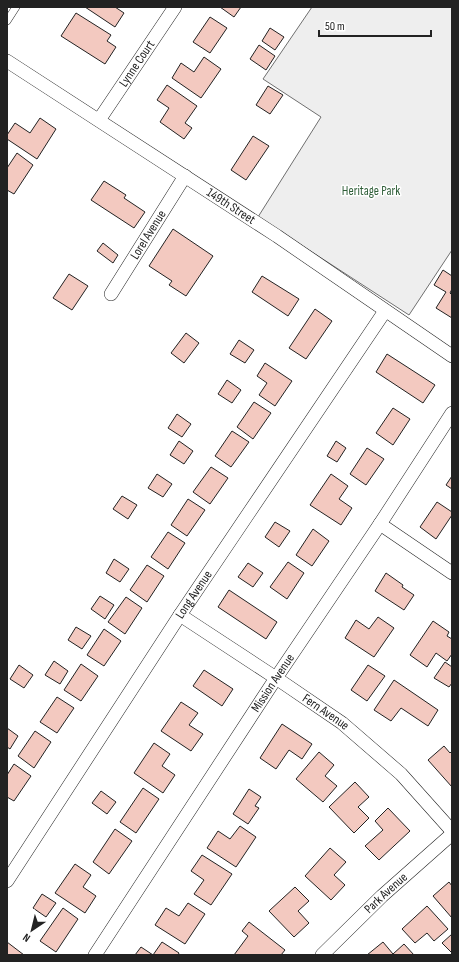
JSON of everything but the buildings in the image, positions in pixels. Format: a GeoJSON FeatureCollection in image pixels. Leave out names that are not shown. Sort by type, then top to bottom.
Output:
{"type":"FeatureCollection","features":[{"type":"Feature","properties":{"kind":"street","name":"Lynne Court"},"geometry":{"type":"LineString","coordinates":[[99,120],[175,7]]}},
{"type":"Feature","properties":{"kind":"street","name":"149th Street"},"geometry":{"type":"LineString","coordinates":[[8,65],[99,120],[277,236],[452,356]]}},
{"type":"Feature","properties":{"kind":"street","name":"Lorel Avenue"},"geometry":{"type":"LineString","coordinates":[[111,294],[185,176]]}},
{"type":"Feature","properties":{"kind":"street","name":"Long Avenue"},"geometry":{"type":"LineString","coordinates":[[7,881],[180,615],[385,311]]}},
{"type":"Feature","properties":{"kind":"street","name":"Mission Avenue"},"geometry":{"type":"LineString","coordinates":[[95,955],[276,678],[380,524],[452,413]]}},
{"type":"Feature","properties":{"kind":"street"},"geometry":{"type":"LineString","coordinates":[[380,524],[452,573]]}},
{"type":"Feature","properties":{"kind":"street","name":"Fern Avenue"},"geometry":{"type":"LineString","coordinates":[[180,615],[342,723],[401,774],[452,833]]}},
{"type":"Feature","properties":{"kind":"street","name":"Park Avenue"},"geometry":{"type":"LineString","coordinates":[[322,955],[382,896],[452,833]]}},
{"type":"Feature","properties":{"kind":"lane"},"geometry":{"type":"LineString","coordinates":[[7,22],[16,7]]}},
{"type":"Feature","properties":{"kind":"green space","name":"Heritage Park"},"geometry":{"type":"Polygon","coordinates":[[[312,7],[452,7],[452,250],[409,315],[258,217],[321,117],[263,79],[312,7]]]}}]}
